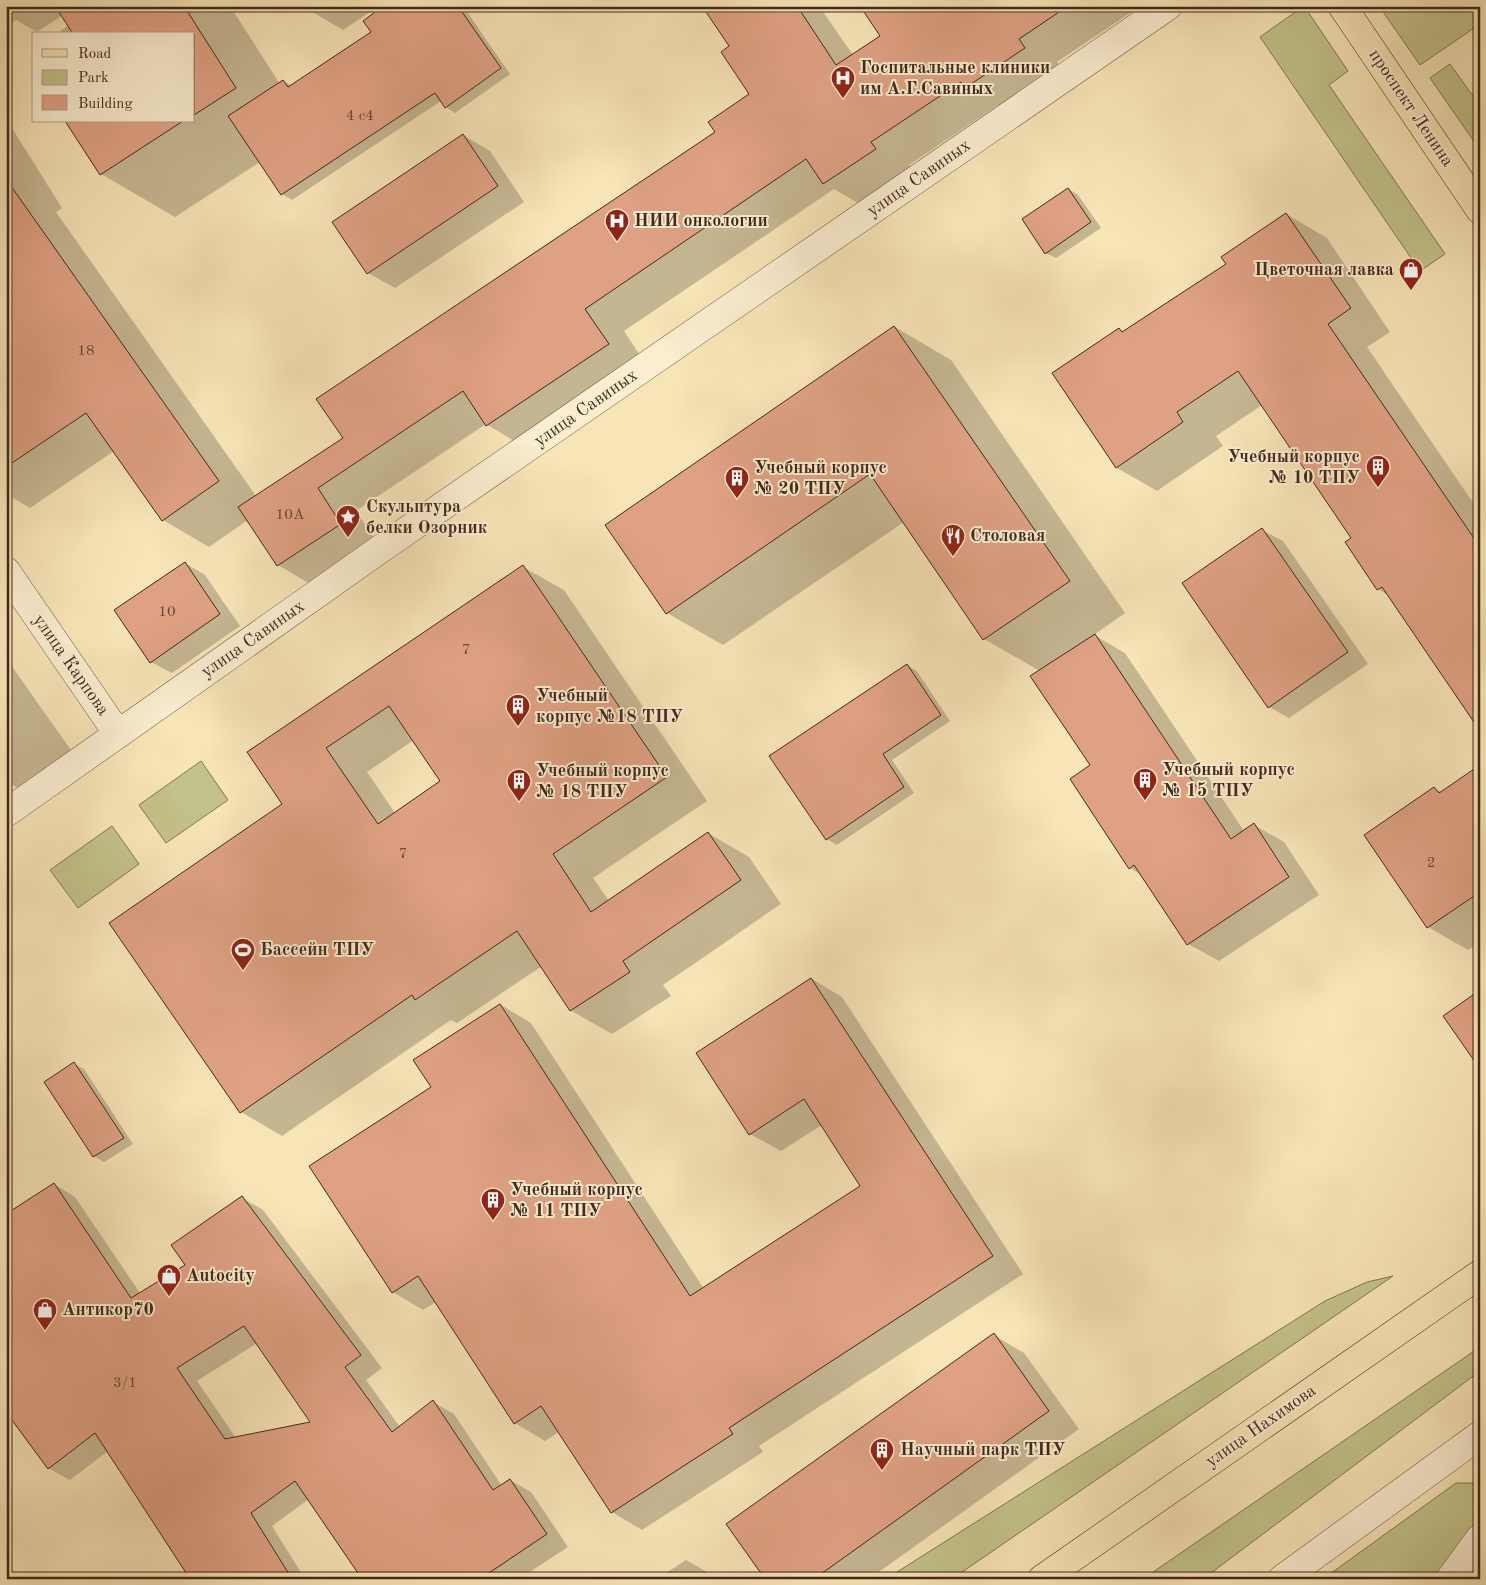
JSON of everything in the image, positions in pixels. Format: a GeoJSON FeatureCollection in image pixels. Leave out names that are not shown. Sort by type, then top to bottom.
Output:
{"type":"FeatureCollection","features":[{"type":"Feature","properties":{"kind":"main road","name":"проспект Ленина"},"geometry":{"type":"LineString","coordinates":[[1342,6],[1480,210]]}},
{"type":"Feature","properties":{"kind":"main road","name":"улица Нахимова"},"geometry":{"type":"LineString","coordinates":[[1042,1579],[1480,1274]]}},
{"type":"Feature","properties":{"kind":"street","name":"улица Савиных"},"geometry":{"type":"LineString","coordinates":[[6,813],[389,543],[1168,6]]}},
{"type":"Feature","properties":{"kind":"street","name":"улица Карпова"},"geometry":{"type":"LineString","coordinates":[[6,572],[118,734]]}},
{"type":"Feature","properties":{"kind":"street"},"geometry":{"type":"LineString","coordinates":[[1282,1579],[1480,1436]]}},
{"type":"Feature","properties":{"kind":"street"},"geometry":{"type":"LineString","coordinates":[[1450,1579],[1480,1538]]}},
{"type":"Feature","properties":{"kind":"green space"},"geometry":{"type":"Polygon","coordinates":[[[1304,6],[1348,71],[1329,85],[1445,254],[1420,271],[1260,37],[1304,6]]]}},
{"type":"Feature","properties":{"kind":"green space"},"geometry":{"type":"Polygon","coordinates":[[[1379,6],[1480,6],[1480,24],[1420,65],[1379,6]]]}},
{"type":"Feature","properties":{"kind":"green space"},"geometry":{"type":"Polygon","coordinates":[[[1450,64],[1480,106],[1480,150],[1430,78],[1450,64]]]}},
{"type":"Feature","properties":{"kind":"green space"},"geometry":{"type":"Polygon","coordinates":[[[201,761],[228,800],[166,843],[139,805],[201,761]]]}},
{"type":"Feature","properties":{"kind":"green space"},"geometry":{"type":"Polygon","coordinates":[[[112,826],[139,864],[78,908],[50,870],[112,826]]]}},
{"type":"Feature","properties":{"kind":"green space"},"geometry":{"type":"Polygon","coordinates":[[[1393,1276],[952,1579],[886,1579],[1325,1301],[1367,1282],[1393,1276]]]}},
{"type":"Feature","properties":{"kind":"green space"},"geometry":{"type":"Polygon","coordinates":[[[1480,1347],[1480,1371],[1203,1579],[1143,1579],[1480,1347]]]}},
{"type":"Feature","properties":{"kind":"green space"},"geometry":{"type":"Polygon","coordinates":[[[1456,1483],[1480,1483],[1480,1579],[1323,1579],[1456,1483]]]}},
{"type":"Feature","properties":{"kind":"building"},"geometry":{"type":"Polygon","coordinates":[[[55,6],[184,6],[236,88],[195,114],[195,32],[72,32],[55,6]]]}},
{"type":"Feature","properties":{"kind":"building"},"geometry":{"type":"Polygon","coordinates":[[[383,6],[458,6],[501,68],[445,108],[435,93],[281,195],[228,116],[283,80],[288,87],[371,32],[363,21],[383,6]]]}},
{"type":"Feature","properties":{"kind":"building"},"geometry":{"type":"Polygon","coordinates":[[[702,6],[797,6],[836,65],[880,36],[860,6],[1068,6],[1019,39],[1025,48],[965,88],[961,82],[871,142],[876,149],[823,184],[806,159],[585,309],[609,344],[486,426],[463,391],[318,488],[341,524],[277,566],[238,507],[343,438],[316,399],[715,132],[708,122],[749,94],[721,52],[729,46],[702,6]]]}},
{"type":"Feature","properties":{"kind":"building"},"geometry":{"type":"Polygon","coordinates":[[[66,122],[181,122],[100,175],[66,122]]]}},
{"type":"Feature","properties":{"kind":"building"},"geometry":{"type":"Polygon","coordinates":[[[463,134],[498,186],[367,274],[332,222],[463,134]]]}},
{"type":"Feature","properties":{"kind":"building"},"geometry":{"type":"Polygon","coordinates":[[[6,179],[219,481],[162,521],[86,413],[6,467],[6,179]]]}},
{"type":"Feature","properties":{"kind":"building"},"geometry":{"type":"Polygon","coordinates":[[[1068,188],[1091,222],[1045,254],[1022,219],[1068,188]]]}},
{"type":"Feature","properties":{"kind":"building","name":"Учебный корпус № 10 ТПУ"},"geometry":{"type":"Polygon","coordinates":[[[1286,213],[1351,308],[1328,324],[1480,547],[1480,731],[1382,587],[1377,590],[1345,542],[1351,538],[1238,371],[1177,412],[1183,422],[1116,468],[1052,373],[1119,328],[1122,332],[1226,264],[1221,257],[1286,213]]]}},
{"type":"Feature","properties":{"kind":"building","name":"Учебный корпус № 20 ТПУ"},"geometry":{"type":"Polygon","coordinates":[[[894,326],[1070,581],[983,640],[870,474],[666,614],[605,525],[894,326]]]}},
{"type":"Feature","properties":{"kind":"building"},"geometry":{"type":"Polygon","coordinates":[[[1262,528],[1348,652],[1268,708],[1182,583],[1262,528]]]}},
{"type":"Feature","properties":{"kind":"building"},"geometry":{"type":"Polygon","coordinates":[[[185,562],[220,614],[150,663],[114,610],[185,562]]]}},
{"type":"Feature","properties":{"kind":"building"},"geometry":{"type":"Polygon","coordinates":[[[523,565],[667,777],[553,854],[591,912],[708,832],[741,880],[623,961],[630,972],[570,1011],[517,931],[415,1000],[412,995],[240,1113],[109,923],[282,804],[247,752],[523,565]],[[389,706],[326,748],[378,824],[440,781],[389,706]]]}},
{"type":"Feature","properties":{"kind":"building","name":"Учебный корпус № 15 ТПУ"},"geometry":{"type":"Polygon","coordinates":[[[1095,634],[1231,839],[1254,823],[1289,877],[1187,945],[1134,865],[1129,869],[1070,779],[1090,765],[1030,676],[1095,634]]]}},
{"type":"Feature","properties":{"kind":"building"},"geometry":{"type":"Polygon","coordinates":[[[907,664],[941,715],[883,754],[904,787],[826,840],[769,756],[907,664]]]}},
{"type":"Feature","properties":{"kind":"building"},"geometry":{"type":"Polygon","coordinates":[[[1480,765],[1480,892],[1427,928],[1364,835],[1434,787],[1439,793],[1480,765]]]}},
{"type":"Feature","properties":{"kind":"building","name":"Учебный корпус № 11 ТПУ"},"geometry":{"type":"Polygon","coordinates":[[[811,978],[993,1256],[729,1428],[733,1434],[611,1513],[541,1406],[514,1424],[418,1276],[392,1293],[309,1166],[431,1087],[413,1060],[500,1004],[690,1296],[860,1186],[804,1099],[749,1135],[696,1053],[811,978]]]}},
{"type":"Feature","properties":{"kind":"building"},"geometry":{"type":"Polygon","coordinates":[[[1480,990],[1480,1069],[1443,1016],[1480,990]]]}},
{"type":"Feature","properties":{"kind":"building"},"geometry":{"type":"Polygon","coordinates":[[[74,1062],[124,1138],[93,1157],[44,1082],[74,1062]]]}},
{"type":"Feature","properties":{"kind":"building"},"geometry":{"type":"Polygon","coordinates":[[[54,1183],[131,1298],[185,1265],[171,1245],[242,1196],[361,1355],[345,1367],[392,1432],[433,1400],[493,1490],[510,1479],[547,1534],[480,1579],[362,1579],[295,1481],[251,1513],[292,1579],[190,1579],[95,1433],[48,1469],[6,1412],[6,1214],[54,1183]],[[244,1326],[177,1368],[225,1439],[310,1422],[244,1326]]]}},
{"type":"Feature","properties":{"kind":"building","name":"Научный парк ТПУ"},"geometry":{"type":"Polygon","coordinates":[[[994,1333],[1049,1411],[814,1579],[765,1579],[726,1524],[994,1333]]]}},
{"type":"Feature","properties":{"kind":"place","name":"Госпитальные клиники им А.Г.Савиных"},"geometry":{"type":"Point","coordinates":[843,99]}},
{"type":"Feature","properties":{"kind":"place","name":"НИИ онкологии"},"geometry":{"type":"Point","coordinates":[617,242]}},
{"type":"Feature","properties":{"kind":"place","name":"Цветочная лавка"},"geometry":{"type":"Point","coordinates":[1411,291]}},
{"type":"Feature","properties":{"kind":"place","name":"Учебный корпус № 10 ТПУ"},"geometry":{"type":"Point","coordinates":[1378,488]}},
{"type":"Feature","properties":{"kind":"place","name":"Учебный корпус № 20 ТПУ"},"geometry":{"type":"Point","coordinates":[737,499]}},
{"type":"Feature","properties":{"kind":"place","name":"Скульптура белки Озорник"},"geometry":{"type":"Point","coordinates":[348,538]}},
{"type":"Feature","properties":{"kind":"place","name":"Столовая"},"geometry":{"type":"Point","coordinates":[953,557]}},
{"type":"Feature","properties":{"kind":"place","name":"Учебный корпус №18 ТПУ"},"geometry":{"type":"Point","coordinates":[518,727]}},
{"type":"Feature","properties":{"kind":"place","name":"Учебный корпус № 15 ТПУ"},"geometry":{"type":"Point","coordinates":[1145,801]}},
{"type":"Feature","properties":{"kind":"place","name":"Учебный корпус № 18 ТПУ"},"geometry":{"type":"Point","coordinates":[519,802]}},
{"type":"Feature","properties":{"kind":"place","name":"Бассейн ТПУ"},"geometry":{"type":"Point","coordinates":[243,971]}},
{"type":"Feature","properties":{"kind":"place","name":"Учебный корпус № 11 ТПУ"},"geometry":{"type":"Point","coordinates":[493,1221]}},
{"type":"Feature","properties":{"kind":"place","name":"Autocity"},"geometry":{"type":"Point","coordinates":[169,1297]}},
{"type":"Feature","properties":{"kind":"place","name":"Антикор70"},"geometry":{"type":"Point","coordinates":[45,1331]}},
{"type":"Feature","properties":{"kind":"place","name":"Научный парк ТПУ"},"geometry":{"type":"Point","coordinates":[882,1471]}}]}
